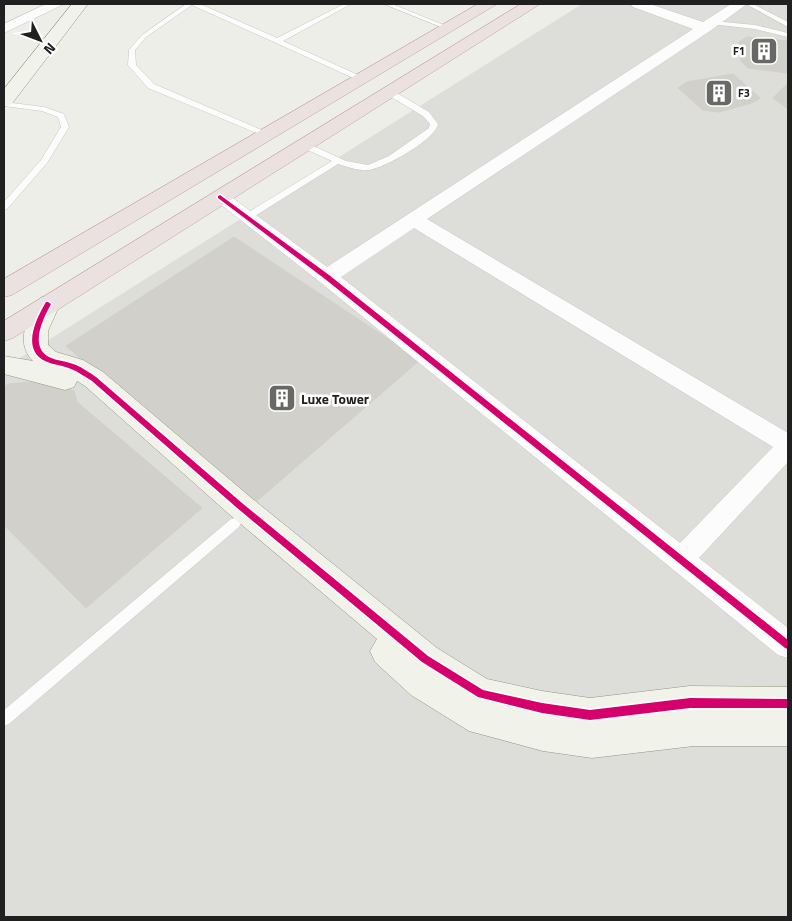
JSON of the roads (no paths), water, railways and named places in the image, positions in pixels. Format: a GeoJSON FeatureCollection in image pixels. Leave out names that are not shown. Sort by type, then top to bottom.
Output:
{"type":"FeatureCollection","features":[{"type":"Feature","properties":{"kind":"highway"},"geometry":{"type":"LineString","coordinates":[[4,289],[489,4]]}},
{"type":"Feature","properties":{"kind":"highway"},"geometry":{"type":"LineString","coordinates":[[4,332],[532,4]]}},
{"type":"Feature","properties":{"kind":"highway"},"geometry":{"type":"LineString","coordinates":[[328,99],[326,103],[329,111],[342,115],[357,113]]}},
{"type":"Feature","properties":{"kind":"highway"},"geometry":{"type":"LineString","coordinates":[[275,130],[298,124],[310,128],[313,136],[308,142]]}},
{"type":"Feature","properties":{"kind":"street"},"geometry":{"type":"LineString","coordinates":[[4,28],[57,4]]}},
{"type":"Feature","properties":{"kind":"street"},"geometry":{"type":"LineString","coordinates":[[4,103],[80,4]]}},
{"type":"Feature","properties":{"kind":"street"},"geometry":{"type":"LineString","coordinates":[[638,4],[709,25]]}},
{"type":"Feature","properties":{"kind":"street"},"geometry":{"type":"LineString","coordinates":[[328,277],[740,4]]}},
{"type":"Feature","properties":{"kind":"street"},"geometry":{"type":"LineString","coordinates":[[220,197],[328,277],[788,645]]}},
{"type":"Feature","properties":{"kind":"street"},"geometry":{"type":"LineString","coordinates":[[413,219],[788,446],[681,560]]}},
{"type":"Feature","properties":{"kind":"street"},"geometry":{"type":"LineString","coordinates":[[48,304],[40,318],[36,341],[37,349],[44,357],[74,367],[94,379],[239,505],[425,659],[481,694],[542,708],[590,714],[690,703],[788,704]]}},
{"type":"Feature","properties":{"kind":"street"},"geometry":{"type":"LineString","coordinates":[[36,341],[23,343],[10,351],[6,356],[7,368],[44,373],[68,381],[88,394],[235,523],[423,683],[481,719],[543,734],[592,741],[694,728],[788,729]]}},
{"type":"Feature","properties":{"kind":"lane"},"geometry":{"type":"LineString","coordinates":[[190,4],[144,36],[132,50],[132,65],[151,86],[275,130]]}},
{"type":"Feature","properties":{"kind":"lane"},"geometry":{"type":"LineString","coordinates":[[195,4],[363,79]]}},
{"type":"Feature","properties":{"kind":"lane"},"geometry":{"type":"LineString","coordinates":[[276,41],[348,4]]}},
{"type":"Feature","properties":{"kind":"lane"},"geometry":{"type":"LineString","coordinates":[[387,4],[448,28]]}},
{"type":"Feature","properties":{"kind":"lane"},"geometry":{"type":"LineString","coordinates":[[749,4],[788,25]]}},
{"type":"Feature","properties":{"kind":"lane"},"geometry":{"type":"LineString","coordinates":[[709,25],[756,27],[788,35]]}},
{"type":"Feature","properties":{"kind":"lane"},"geometry":{"type":"LineString","coordinates":[[308,142],[337,161],[360,169],[377,167],[434,129],[432,119],[426,114],[389,92]]}},
{"type":"Feature","properties":{"kind":"lane"},"geometry":{"type":"LineString","coordinates":[[4,103],[44,109],[61,116],[65,127],[44,161],[4,207]]}},
{"type":"Feature","properties":{"kind":"lane"},"geometry":{"type":"LineString","coordinates":[[247,217],[337,161]]}},
{"type":"Feature","properties":{"kind":"lane"},"geometry":{"type":"LineString","coordinates":[[4,719],[235,523]]}},
{"type":"Feature","properties":{"kind":"place","name":"F1"},"geometry":{"type":"Point","coordinates":[764,51]}},
{"type":"Feature","properties":{"kind":"place","name":"F3"},"geometry":{"type":"Point","coordinates":[719,93]}},
{"type":"Feature","properties":{"kind":"place","name":"Luxe Tower"},"geometry":{"type":"Point","coordinates":[282,398]}}]}
